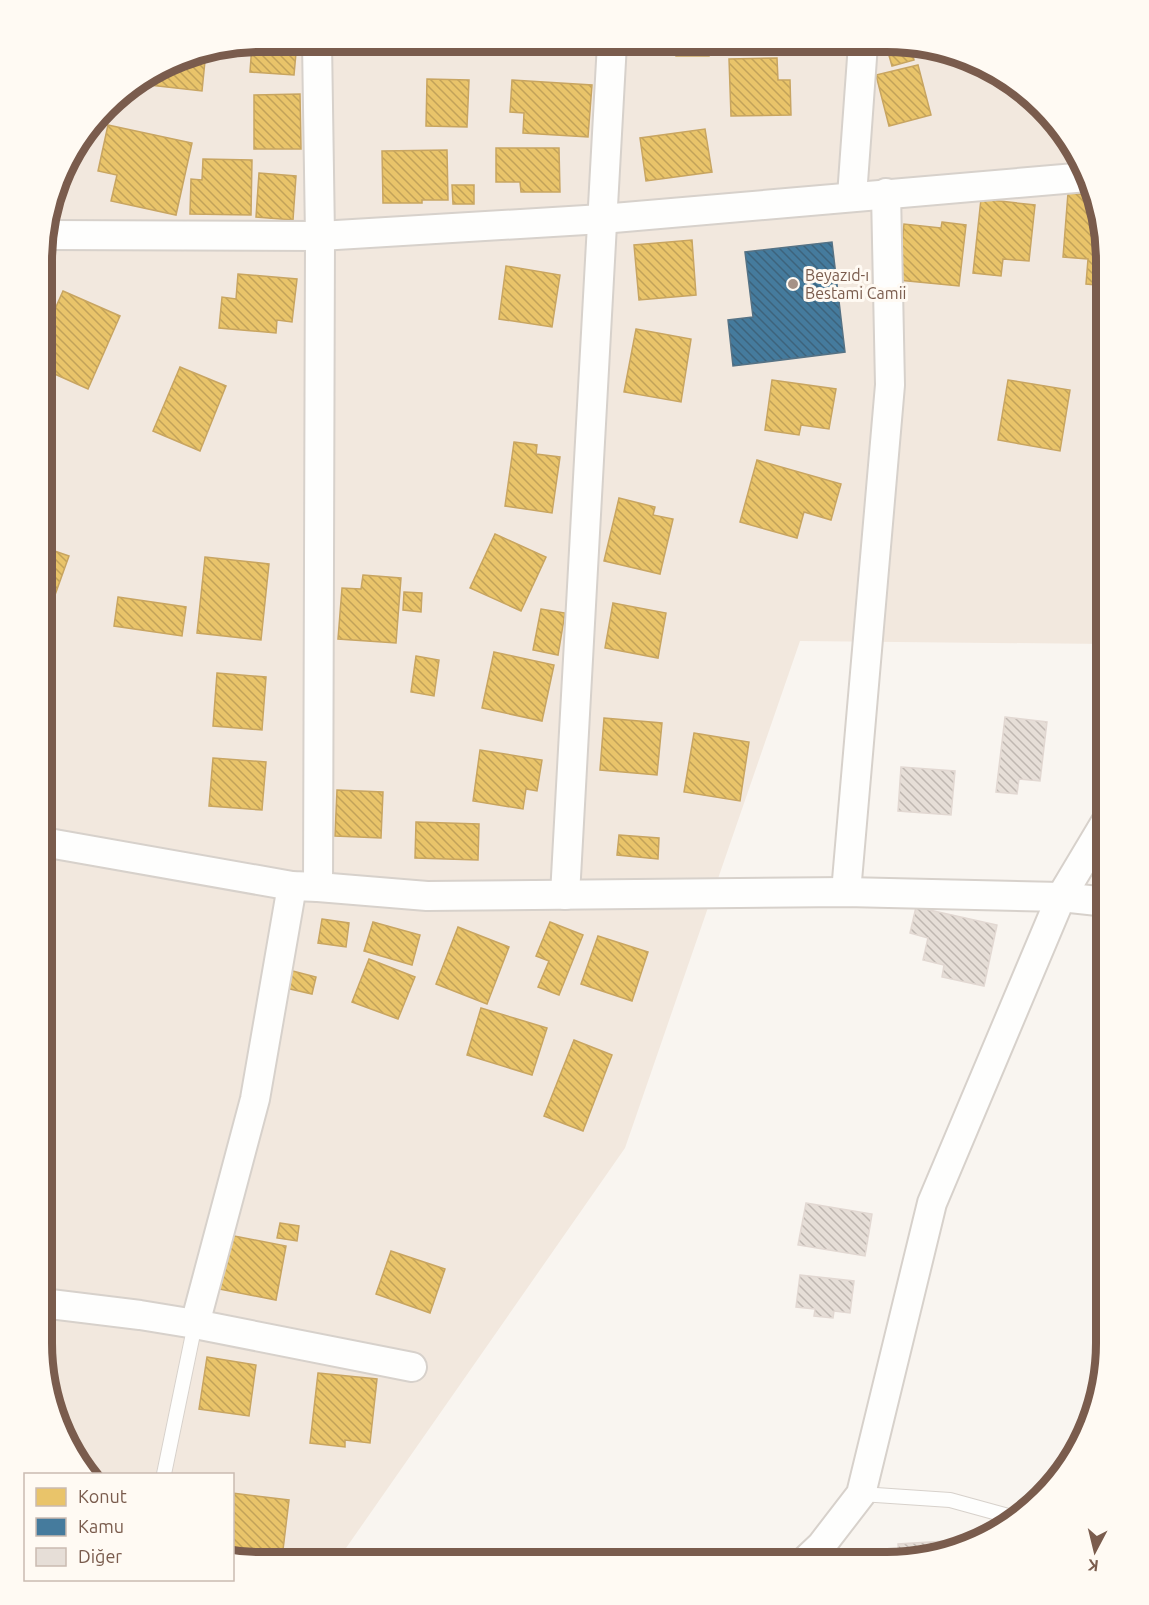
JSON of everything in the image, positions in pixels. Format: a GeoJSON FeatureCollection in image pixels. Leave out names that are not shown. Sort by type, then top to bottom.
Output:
{"type":"FeatureCollection","features":[{"type":"Feature","properties":{"kind":"street"},"geometry":{"type":"LineString","coordinates":[[195,1324],[255,1099],[305,886],[320,236],[317,52]]}},
{"type":"Feature","properties":{"kind":"street"},"geometry":{"type":"LineString","coordinates":[[565,895],[611,52]]}},
{"type":"Feature","properties":{"kind":"street"},"geometry":{"type":"LineString","coordinates":[[852,196],[862,52]]}},
{"type":"Feature","properties":{"kind":"street"},"geometry":{"type":"LineString","coordinates":[[54,235],[320,236],[602,219],[1079,178]]}},
{"type":"Feature","properties":{"kind":"street"},"geometry":{"type":"LineString","coordinates":[[846,892],[890,385],[886,193]]}},
{"type":"Feature","properties":{"kind":"street"},"geometry":{"type":"LineString","coordinates":[[815,1552],[861,1494],[932,1203],[1061,897],[1096,838]]}},
{"type":"Feature","properties":{"kind":"street"},"geometry":{"type":"LineString","coordinates":[[52,844],[305,886],[427,896],[846,892],[1061,897],[1096,901]]}},
{"type":"Feature","properties":{"kind":"street"},"geometry":{"type":"LineString","coordinates":[[52,1304],[195,1324],[412,1367]]}},
{"type":"Feature","properties":{"kind":"lane"},"geometry":{"type":"LineString","coordinates":[[164,1473],[195,1324]]}},
{"type":"Feature","properties":{"kind":"lane"},"geometry":{"type":"LineString","coordinates":[[861,1494],[950,1500],[1006,1515]]}},
{"type":"Feature","properties":{"kind":"shaded area"},"geometry":{"type":"Polygon","coordinates":[[[261,52],[888,52],[915,54],[955,64],[980,74],[1004,88],[1025,104],[1045,124],[1075,169],[1085,194],[1095,234],[1096,644],[800,641],[625,1148],[343,1552],[234,1551],[234,1473],[98,1473],[74,1436],[60,1398],[54,1371],[52,1344],[52,261],[54,234],[60,207],[68,181],[80,157],[104,124],[124,104],[169,74],[221,57],[261,52]]]}},
{"type":"Feature","properties":{"kind":"building: Konut"},"geometry":{"type":"Polygon","coordinates":[[[296,52],[294,75],[250,72],[251,53],[296,52]]]}},
{"type":"Feature","properties":{"kind":"building: Konut"},"geometry":{"type":"Polygon","coordinates":[[[676,52],[709,52],[709,56],[676,56],[676,52]]]}},
{"type":"Feature","properties":{"kind":"building: Konut"},"geometry":{"type":"Polygon","coordinates":[[[888,52],[912,54],[914,60],[892,66],[888,52]]]}},
{"type":"Feature","properties":{"kind":"building: Konut"},"geometry":{"type":"Polygon","coordinates":[[[777,58],[778,80],[790,80],[791,115],[731,116],[729,59],[777,58]]]}},
{"type":"Feature","properties":{"kind":"building: Konut"},"geometry":{"type":"Polygon","coordinates":[[[205,61],[202,91],[149,85],[169,74],[205,61]]]}},
{"type":"Feature","properties":{"kind":"building: Konut"},"geometry":{"type":"Polygon","coordinates":[[[918,65],[931,115],[889,126],[876,75],[918,65]]]}},
{"type":"Feature","properties":{"kind":"building: Konut"},"geometry":{"type":"Polygon","coordinates":[[[427,79],[469,80],[467,127],[426,126],[427,79]]]}},
{"type":"Feature","properties":{"kind":"building: Konut"},"geometry":{"type":"Polygon","coordinates":[[[512,80],[592,85],[588,137],[523,133],[524,113],[510,112],[512,80]]]}},
{"type":"Feature","properties":{"kind":"building: Konut"},"geometry":{"type":"Polygon","coordinates":[[[300,94],[301,149],[254,149],[254,95],[300,94]]]}},
{"type":"Feature","properties":{"kind":"building: Konut"},"geometry":{"type":"Polygon","coordinates":[[[108,125],[192,143],[176,215],[111,201],[117,175],[98,171],[108,125]]]}},
{"type":"Feature","properties":{"kind":"building: Konut"},"geometry":{"type":"Polygon","coordinates":[[[705,129],[712,172],[646,181],[640,138],[705,129]]]}},
{"type":"Feature","properties":{"kind":"building: Konut"},"geometry":{"type":"Polygon","coordinates":[[[496,148],[559,148],[560,192],[521,192],[520,182],[496,182],[496,148]]]}},
{"type":"Feature","properties":{"kind":"building: Konut"},"geometry":{"type":"Polygon","coordinates":[[[447,150],[448,200],[383,203],[382,151],[447,150]]]}},
{"type":"Feature","properties":{"kind":"building: Konut"},"geometry":{"type":"Polygon","coordinates":[[[203,159],[252,160],[251,215],[190,214],[191,179],[202,180],[203,159]]]}},
{"type":"Feature","properties":{"kind":"building: Konut"},"geometry":{"type":"Polygon","coordinates":[[[259,173],[296,176],[293,220],[256,217],[259,173]]]}},
{"type":"Feature","properties":{"kind":"building: Konut"},"geometry":{"type":"Polygon","coordinates":[[[452,185],[474,185],[474,204],[453,204],[452,185]]]}},
{"type":"Feature","properties":{"kind":"building: Konut"},"geometry":{"type":"Polygon","coordinates":[[[1068,193],[1085,194],[1095,234],[1096,285],[1086,284],[1088,259],[1063,257],[1068,193]]]}},
{"type":"Feature","properties":{"kind":"building: Konut"},"geometry":{"type":"Polygon","coordinates":[[[981,199],[1035,205],[1029,261],[1003,259],[1001,276],[973,273],[981,199]]]}},
{"type":"Feature","properties":{"kind":"building: Konut"},"geometry":{"type":"Polygon","coordinates":[[[942,222],[966,225],[959,286],[898,280],[904,224],[941,228],[942,222]]]}},
{"type":"Feature","properties":{"kind":"building: Konut"},"geometry":{"type":"Polygon","coordinates":[[[692,240],[696,295],[639,300],[634,245],[692,240]]]}},
{"type":"Feature","properties":{"kind":"building: Konut"},"geometry":{"type":"Polygon","coordinates":[[[506,266],[560,275],[552,327],[499,319],[506,266]]]}},
{"type":"Feature","properties":{"kind":"building: Konut"},"geometry":{"type":"Polygon","coordinates":[[[238,274],[297,279],[292,322],[277,320],[276,333],[219,328],[222,297],[236,299],[238,274]]]}},
{"type":"Feature","properties":{"kind":"building: Konut"},"geometry":{"type":"Polygon","coordinates":[[[63,291],[120,316],[88,389],[52,373],[54,357],[52,356],[52,316],[63,291]]]}},
{"type":"Feature","properties":{"kind":"building: Konut"},"geometry":{"type":"Polygon","coordinates":[[[636,329],[691,339],[681,402],[624,392],[636,329]]]}},
{"type":"Feature","properties":{"kind":"building: Konut"},"geometry":{"type":"Polygon","coordinates":[[[180,367],[226,386],[200,451],[153,431],[180,367]]]}},
{"type":"Feature","properties":{"kind":"building: Konut"},"geometry":{"type":"Polygon","coordinates":[[[772,380],[836,389],[829,429],[801,425],[799,435],[765,430],[772,380]]]}},
{"type":"Feature","properties":{"kind":"building: Konut"},"geometry":{"type":"Polygon","coordinates":[[[1008,380],[1070,390],[1060,451],[998,440],[1008,380]]]}},
{"type":"Feature","properties":{"kind":"building: Konut"},"geometry":{"type":"Polygon","coordinates":[[[514,442],[537,445],[536,454],[560,457],[552,513],[505,506],[514,442]]]}},
{"type":"Feature","properties":{"kind":"building: Konut"},"geometry":{"type":"Polygon","coordinates":[[[757,460],[841,484],[831,520],[804,512],[797,538],[740,522],[757,460]]]}},
{"type":"Feature","properties":{"kind":"building: Konut"},"geometry":{"type":"Polygon","coordinates":[[[619,498],[655,507],[653,515],[673,519],[660,574],[604,561],[619,498]]]}},
{"type":"Feature","properties":{"kind":"building: Konut"},"geometry":{"type":"Polygon","coordinates":[[[495,534],[546,557],[521,611],[470,588],[495,534]]]}},
{"type":"Feature","properties":{"kind":"building: Konut"},"geometry":{"type":"Polygon","coordinates":[[[52,550],[69,556],[52,603],[52,550]]]}},
{"type":"Feature","properties":{"kind":"building: Konut"},"geometry":{"type":"Polygon","coordinates":[[[205,557],[269,564],[261,640],[197,633],[205,557]]]}},
{"type":"Feature","properties":{"kind":"building: Konut"},"geometry":{"type":"Polygon","coordinates":[[[363,575],[401,578],[396,643],[338,639],[342,588],[361,589],[363,575]]]}},
{"type":"Feature","properties":{"kind":"building: Konut"},"geometry":{"type":"Polygon","coordinates":[[[404,592],[422,593],[421,612],[403,610],[404,592]]]}},
{"type":"Feature","properties":{"kind":"building: Konut"},"geometry":{"type":"Polygon","coordinates":[[[118,597],[186,607],[182,636],[114,626],[118,597]]]}},
{"type":"Feature","properties":{"kind":"building: Konut"},"geometry":{"type":"Polygon","coordinates":[[[613,603],[666,613],[658,658],[605,648],[613,603]]]}},
{"type":"Feature","properties":{"kind":"building: Konut"},"geometry":{"type":"Polygon","coordinates":[[[541,609],[565,613],[558,655],[533,650],[541,609]]]}},
{"type":"Feature","properties":{"kind":"building: Konut"},"geometry":{"type":"Polygon","coordinates":[[[494,652],[554,665],[542,721],[482,708],[494,652]]]}},
{"type":"Feature","properties":{"kind":"building: Konut"},"geometry":{"type":"Polygon","coordinates":[[[416,656],[439,660],[434,696],[411,692],[416,656]]]}},
{"type":"Feature","properties":{"kind":"building: Konut"},"geometry":{"type":"Polygon","coordinates":[[[217,673],[266,677],[262,730],[213,726],[217,673]]]}},
{"type":"Feature","properties":{"kind":"building: Konut"},"geometry":{"type":"Polygon","coordinates":[[[604,718],[662,723],[657,775],[600,770],[604,718]]]}},
{"type":"Feature","properties":{"kind":"building: Konut"},"geometry":{"type":"Polygon","coordinates":[[[694,733],[749,742],[740,801],[684,792],[694,733]]]}},
{"type":"Feature","properties":{"kind":"building: Konut"},"geometry":{"type":"Polygon","coordinates":[[[480,750],[542,760],[537,791],[526,789],[523,809],[473,801],[480,750]]]}},
{"type":"Feature","properties":{"kind":"building: Konut"},"geometry":{"type":"Polygon","coordinates":[[[213,758],[266,762],[262,810],[209,806],[213,758]]]}},
{"type":"Feature","properties":{"kind":"building: Konut"},"geometry":{"type":"Polygon","coordinates":[[[337,790],[383,792],[381,838],[335,836],[337,790]]]}},
{"type":"Feature","properties":{"kind":"building: Konut"},"geometry":{"type":"Polygon","coordinates":[[[416,822],[479,824],[478,860],[415,858],[416,822]]]}},
{"type":"Feature","properties":{"kind":"building: Konut"},"geometry":{"type":"Polygon","coordinates":[[[619,835],[659,838],[658,859],[617,855],[619,835]]]}},
{"type":"Feature","properties":{"kind":"building: Konut"},"geometry":{"type":"Polygon","coordinates":[[[52,870],[54,870],[52,931],[52,870]]]}},
{"type":"Feature","properties":{"kind":"building: Konut"},"geometry":{"type":"Polygon","coordinates":[[[322,919],[349,923],[346,947],[318,943],[322,919]]]}},
{"type":"Feature","properties":{"kind":"building: Konut"},"geometry":{"type":"Polygon","coordinates":[[[373,922],[420,935],[412,965],[364,951],[373,922]]]}},
{"type":"Feature","properties":{"kind":"building: Konut"},"geometry":{"type":"Polygon","coordinates":[[[550,922],[583,935],[559,995],[538,987],[549,961],[536,956],[550,922]]]}},
{"type":"Feature","properties":{"kind":"building: Konut"},"geometry":{"type":"Polygon","coordinates":[[[458,927],[509,947],[487,1004],[436,984],[458,927]]]}},
{"type":"Feature","properties":{"kind":"building: Konut"},"geometry":{"type":"Polygon","coordinates":[[[598,936],[648,952],[632,1001],[581,984],[598,936]]]}},
{"type":"Feature","properties":{"kind":"building: Konut"},"geometry":{"type":"Polygon","coordinates":[[[369,959],[415,977],[398,1019],[352,1002],[369,959]]]}},
{"type":"Feature","properties":{"kind":"building: Konut"},"geometry":{"type":"Polygon","coordinates":[[[285,969],[316,977],[312,994],[281,987],[285,969]]]}},
{"type":"Feature","properties":{"kind":"building: Konut"},"geometry":{"type":"Polygon","coordinates":[[[481,1008],[547,1028],[532,1075],[467,1055],[481,1008]]]}},
{"type":"Feature","properties":{"kind":"building: Konut"},"geometry":{"type":"Polygon","coordinates":[[[574,1040],[612,1055],[583,1131],[544,1116],[574,1040]]]}},
{"type":"Feature","properties":{"kind":"building: Konut"},"geometry":{"type":"Polygon","coordinates":[[[280,1223],[299,1226],[297,1241],[277,1238],[280,1223]]]}},
{"type":"Feature","properties":{"kind":"building: Konut"},"geometry":{"type":"Polygon","coordinates":[[[229,1235],[286,1246],[276,1300],[219,1289],[229,1235]]]}},
{"type":"Feature","properties":{"kind":"building: Konut"},"geometry":{"type":"Polygon","coordinates":[[[391,1251],[445,1269],[430,1313],[376,1294],[391,1251]]]}},
{"type":"Feature","properties":{"kind":"building: Konut"},"geometry":{"type":"Polygon","coordinates":[[[207,1357],[256,1365],[249,1416],[199,1409],[207,1357]]]}},
{"type":"Feature","properties":{"kind":"building: Konut"},"geometry":{"type":"Polygon","coordinates":[[[318,1373],[377,1379],[370,1443],[345,1440],[345,1447],[310,1443],[318,1373]]]}},
{"type":"Feature","properties":{"kind":"building: Konut"},"geometry":{"type":"Polygon","coordinates":[[[234,1493],[289,1500],[283,1552],[234,1551],[234,1493]]]}},
{"type":"Feature","properties":{"kind":"building: Kamu","name":"Beyazıd-ı Bestami Camii"},"geometry":{"type":"Polygon","coordinates":[[[832,242],[845,352],[733,366],[728,320],[753,317],[745,252],[832,242]]]}},
{"type":"Feature","properties":{"kind":"building: Diğer"},"geometry":{"type":"Polygon","coordinates":[[[1005,717],[1047,722],[1040,781],[1019,779],[1017,794],[996,792],[1005,717]]]}},
{"type":"Feature","properties":{"kind":"building: Diğer"},"geometry":{"type":"Polygon","coordinates":[[[901,767],[955,771],[951,815],[898,811],[901,767]]]}},
{"type":"Feature","properties":{"kind":"building: Diğer"},"geometry":{"type":"Polygon","coordinates":[[[916,907],[997,925],[984,986],[942,977],[944,965],[923,960],[928,938],[910,933],[916,907]]]}},
{"type":"Feature","properties":{"kind":"building: Diğer"},"geometry":{"type":"Polygon","coordinates":[[[806,1203],[872,1214],[865,1256],[798,1245],[806,1203]]]}},
{"type":"Feature","properties":{"kind":"building: Diğer"},"geometry":{"type":"Polygon","coordinates":[[[800,1275],[854,1281],[850,1313],[834,1311],[833,1318],[814,1316],[815,1309],[796,1307],[800,1275]]]}},
{"type":"Feature","properties":{"kind":"building: Diğer"},"geometry":{"type":"Polygon","coordinates":[[[957,1540],[915,1551],[898,1552],[898,1544],[957,1540]]]}},
{"type":"Feature","properties":{"kind":"place","name":"Beyazıd-ı Bestami Camii"},"geometry":{"type":"Point","coordinates":[793,284]}}]}
